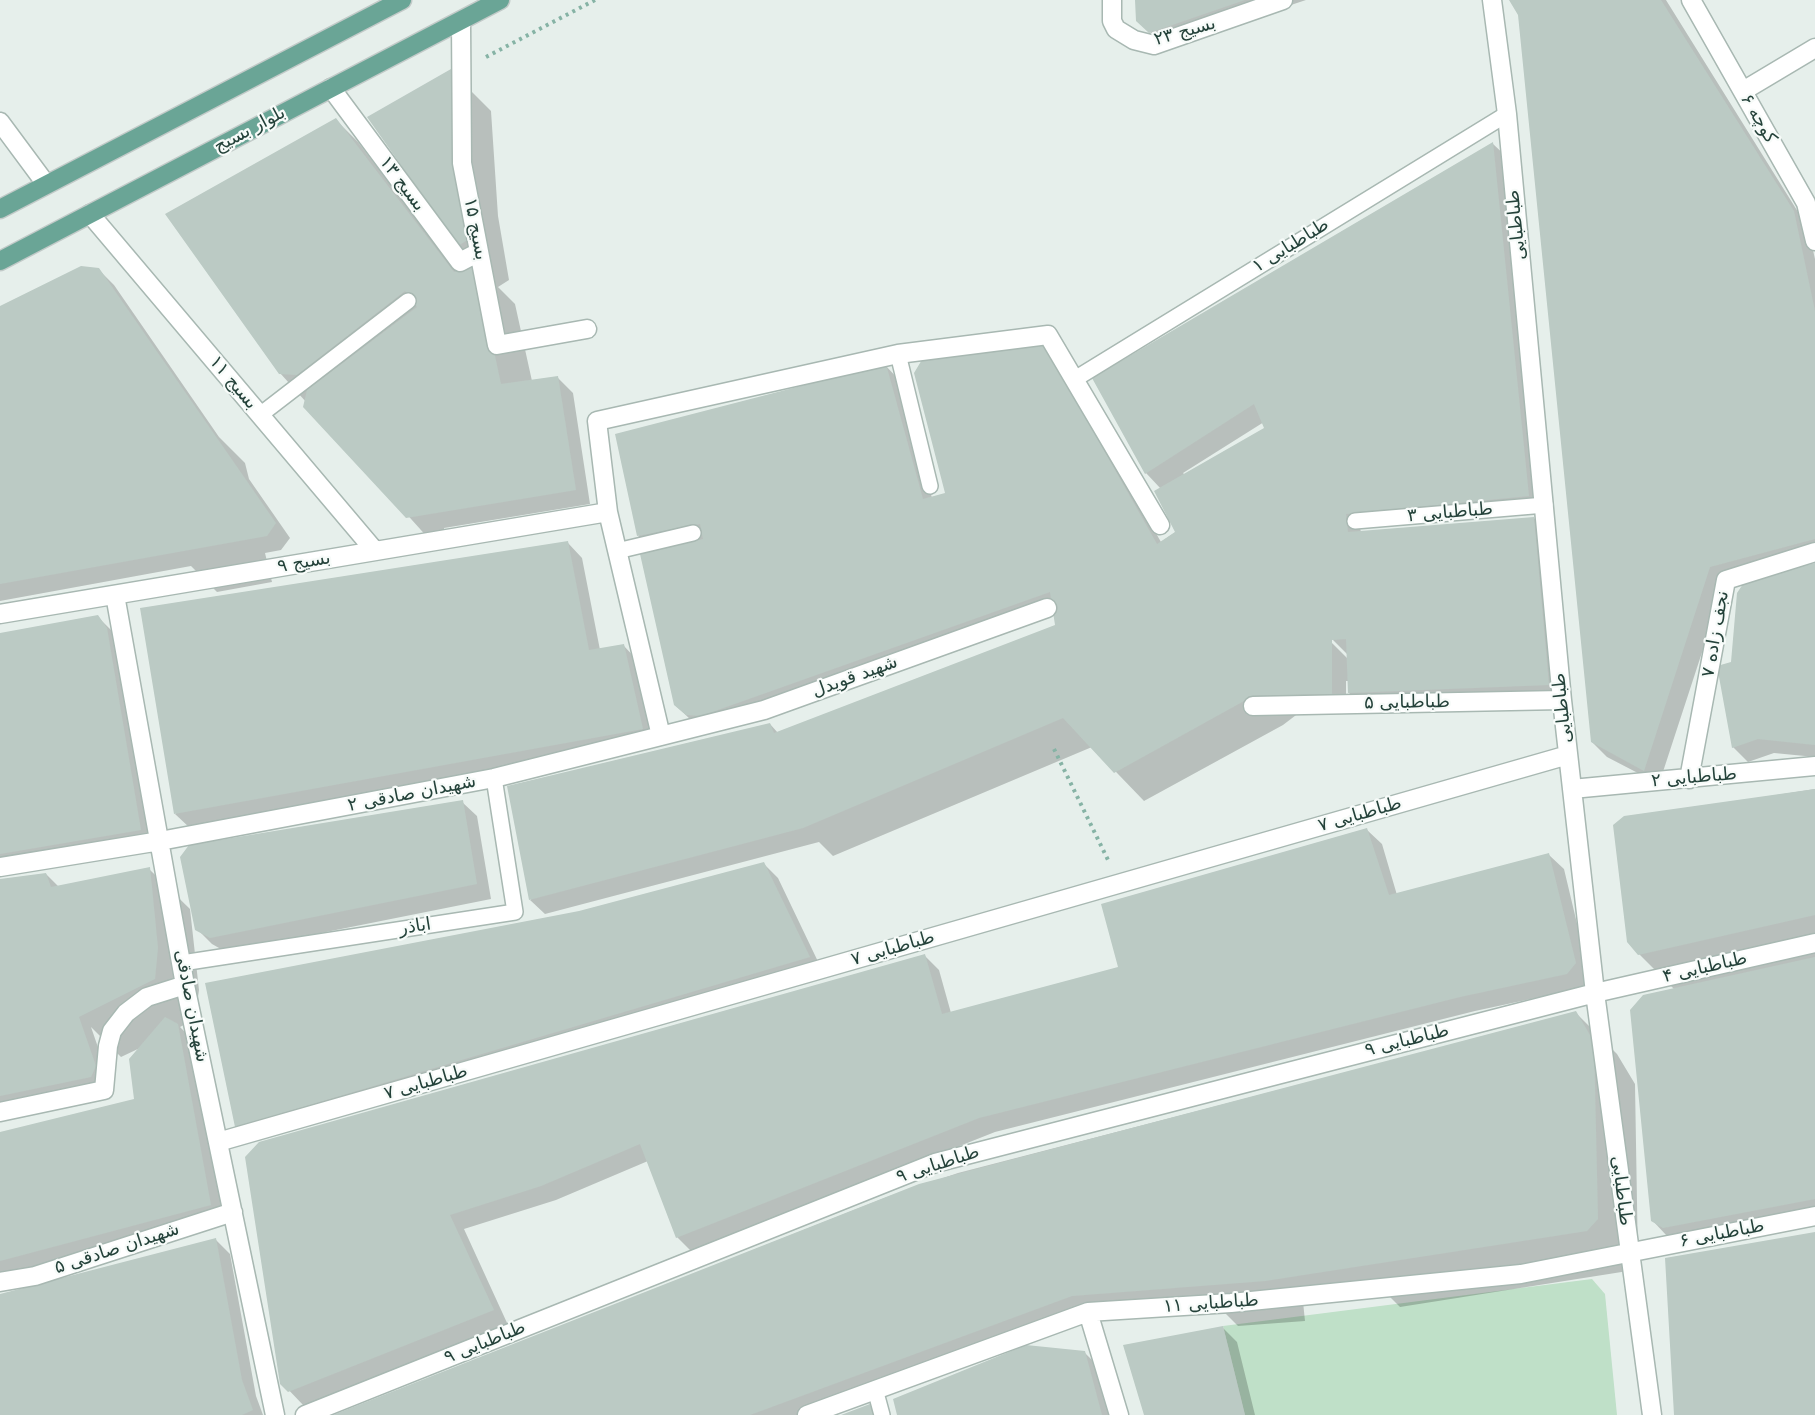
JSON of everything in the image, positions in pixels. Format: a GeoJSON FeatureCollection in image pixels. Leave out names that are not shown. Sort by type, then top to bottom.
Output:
{"type":"FeatureCollection","features":[{"type":"Feature","properties":{"kind":"main road"},"geometry":{"type":"LineString","coordinates":[[0,208],[402,0]]}},
{"type":"Feature","properties":{"kind":"main road","name":"بلوار بسیج"},"geometry":{"type":"LineString","coordinates":[[0,261],[500,0]]}},
{"type":"Feature","properties":{"kind":"street","name":"بسیج ۲۳"},"geometry":{"type":"LineString","coordinates":[[1112,0],[1112,21],[1116,29],[1134,40],[1154,45],[1283,0]]}},
{"type":"Feature","properties":{"kind":"street","name":"طباطبایی"},"geometry":{"type":"LineString","coordinates":[[1492,0],[1506,114],[1568,755],[1595,993],[1652,1415]]}},
{"type":"Feature","properties":{"kind":"street","name":"کوچه ۶"},"geometry":{"type":"LineString","coordinates":[[1691,0],[1806,203],[1815,242]]}},
{"type":"Feature","properties":{"kind":"street","name":"بسیج ۱۵"},"geometry":{"type":"LineString","coordinates":[[461,21],[462,163],[497,345],[587,330]]}},
{"type":"Feature","properties":{"kind":"street"},"geometry":{"type":"LineString","coordinates":[[1743,92],[1815,48]]}},
{"type":"Feature","properties":{"kind":"street","name":"بسیج ۱۳"},"geometry":{"type":"LineString","coordinates":[[331,88],[460,262],[479,252]]}},
{"type":"Feature","properties":{"kind":"street"},"geometry":{"type":"LineString","coordinates":[[0,122],[46,183]]}},
{"type":"Feature","properties":{"kind":"street","name":"بسیج ۱۱"},"geometry":{"type":"LineString","coordinates":[[90,214],[375,551]]}},
{"type":"Feature","properties":{"kind":"street"},"geometry":{"type":"LineString","coordinates":[[660,736],[608,513],[597,421],[898,354],[1048,335],[1160,525]]}},
{"type":"Feature","properties":{"kind":"street","name":"بسیج ۹"},"geometry":{"type":"LineString","coordinates":[[0,614],[608,513]]}},
{"type":"Feature","properties":{"kind":"street","name":"نجف زاده ۷"},"geometry":{"type":"LineString","coordinates":[[1689,779],[1726,580],[1815,552]]}},
{"type":"Feature","properties":{"kind":"street","name":"شهیدان صادقی"},"geometry":{"type":"LineString","coordinates":[[115,595],[186,985],[274,1415]]}},
{"type":"Feature","properties":{"kind":"street","name":"شهید قویدل"},"geometry":{"type":"LineString","coordinates":[[660,736],[764,710],[1047,608]]}},
{"type":"Feature","properties":{"kind":"street","name":"طباطبایی ۵"},"geometry":{"type":"LineString","coordinates":[[1253,706],[1562,700]]}},
{"type":"Feature","properties":{"kind":"street","name":"شهیدان صادقی ۲"},"geometry":{"type":"LineString","coordinates":[[0,867],[160,841],[494,778],[660,736]]}},
{"type":"Feature","properties":{"kind":"street","name":"طباطبایی ۷"},"geometry":{"type":"LineString","coordinates":[[218,1142],[1568,755]]}},
{"type":"Feature","properties":{"kind":"street","name":"طباطبایی ۲"},"geometry":{"type":"LineString","coordinates":[[1572,789],[1815,766]]}},
{"type":"Feature","properties":{"kind":"street","name":"طباطبایی ۴"},"geometry":{"type":"LineString","coordinates":[[1595,993],[1815,943]]}},
{"type":"Feature","properties":{"kind":"street"},"geometry":{"type":"LineString","coordinates":[[0,1112],[104,1090],[108,1046],[112,1031],[126,1013],[147,997],[186,985]]}},
{"type":"Feature","properties":{"kind":"street","name":"طباطبایی ۹"},"geometry":{"type":"LineString","coordinates":[[305,1415],[935,1163],[1595,993]]}},
{"type":"Feature","properties":{"kind":"street","name":"شهیدان صادقی ۵"},"geometry":{"type":"LineString","coordinates":[[0,1282],[35,1276],[233,1212]]}},
{"type":"Feature","properties":{"kind":"street","name":"طباطبایی ۶"},"geometry":{"type":"LineString","coordinates":[[1629,1252],[1815,1216]]}},
{"type":"Feature","properties":{"kind":"street","name":"طباطبایی ۱۱"},"geometry":{"type":"LineString","coordinates":[[807,1415],[1088,1312],[1231,1303],[1521,1274],[1629,1252]]}},
{"type":"Feature","properties":{"kind":"street"},"geometry":{"type":"LineString","coordinates":[[1088,1312],[1119,1415]]}},
{"type":"Feature","properties":{"kind":"lane","name":"طباطبایی ۱"},"geometry":{"type":"LineString","coordinates":[[1075,378],[1506,114]]}},
{"type":"Feature","properties":{"kind":"lane"},"geometry":{"type":"LineString","coordinates":[[260,415],[408,301]]}},
{"type":"Feature","properties":{"kind":"lane"},"geometry":{"type":"LineString","coordinates":[[898,354],[930,486]]}},
{"type":"Feature","properties":{"kind":"lane","name":"طباطبایی ۳"},"geometry":{"type":"LineString","coordinates":[[1355,521],[1545,505]]}},
{"type":"Feature","properties":{"kind":"lane"},"geometry":{"type":"LineString","coordinates":[[617,551],[693,533]]}},
{"type":"Feature","properties":{"kind":"lane","name":"اباذر"},"geometry":{"type":"LineString","coordinates":[[182,963],[515,912],[494,778]]}},
{"type":"Feature","properties":{"kind":"lane"},"geometry":{"type":"LineString","coordinates":[[875,1389],[882,1415]]}},
{"type":"Feature","properties":{"kind":"path"},"geometry":{"type":"LineString","coordinates":[[462,68],[595,0]]}},
{"type":"Feature","properties":{"kind":"path"},"geometry":{"type":"LineString","coordinates":[[1054,749],[1120,884]]}},
{"type":"Feature","properties":{"kind":"green space"},"geometry":{"type":"Polygon","coordinates":[[[1592,1279],[1605,1294],[1617,1415],[1245,1415],[1223,1326],[1592,1279]]]}},
{"type":"Feature","properties":{"kind":"building"},"geometry":{"type":"Polygon","coordinates":[[[1135,0],[1245,0],[1149,33],[1136,21],[1135,0]]]}},
{"type":"Feature","properties":{"kind":"building"},"geometry":{"type":"Polygon","coordinates":[[[1509,0],[1661,0],[1794,211],[1815,311],[1815,539],[1710,567],[1644,771],[1591,742],[1518,15],[1509,0]]]}},
{"type":"Feature","properties":{"kind":"building"},"geometry":{"type":"Polygon","coordinates":[[[451,69],[458,174],[469,239],[458,246],[367,117],[451,69]]]}},
{"type":"Feature","properties":{"kind":"building"},"geometry":{"type":"Polygon","coordinates":[[[336,118],[454,272],[475,262],[501,384],[558,376],[576,490],[406,518],[303,407],[307,390],[417,307],[405,291],[297,375],[279,374],[165,214],[336,118]]]}},
{"type":"Feature","properties":{"kind":"building"},"geometry":{"type":"Polygon","coordinates":[[[1493,142],[1529,496],[1346,514],[1348,532],[1534,517],[1549,685],[1348,693],[1346,639],[1332,640],[1332,694],[1253,696],[1114,773],[1063,718],[803,828],[529,900],[507,786],[770,723],[774,733],[1055,625],[1050,592],[701,716],[686,715],[674,705],[640,554],[703,539],[700,524],[637,536],[615,434],[886,364],[923,499],[945,493],[914,373],[923,358],[1043,343],[1157,544],[1175,532],[1154,491],[1264,428],[1254,404],[1145,474],[1092,378],[1493,142]]]}},
{"type":"Feature","properties":{"kind":"building"},"geometry":{"type":"Polygon","coordinates":[[[81,266],[99,268],[276,523],[267,536],[0,584],[0,306],[81,266]]]}},
{"type":"Feature","properties":{"kind":"building"},"geometry":{"type":"Polygon","coordinates":[[[568,541],[589,650],[624,644],[643,729],[174,814],[140,608],[568,541]]]}},
{"type":"Feature","properties":{"kind":"building"},"geometry":{"type":"Polygon","coordinates":[[[1815,563],[1815,745],[1758,739],[1732,748],[1717,666],[1731,662],[1737,593],[1745,581],[1815,563]]]}},
{"type":"Feature","properties":{"kind":"building"},"geometry":{"type":"Polygon","coordinates":[[[98,615],[107,628],[141,830],[0,854],[0,633],[98,615]]]}},
{"type":"Feature","properties":{"kind":"building"},"geometry":{"type":"Polygon","coordinates":[[[1815,789],[1815,915],[1638,955],[1627,942],[1613,825],[1624,816],[1815,789]]]}},
{"type":"Feature","properties":{"kind":"building"},"geometry":{"type":"Polygon","coordinates":[[[463,800],[477,884],[210,938],[195,930],[180,857],[189,845],[463,800]]]}},
{"type":"Feature","properties":{"kind":"building"},"geometry":{"type":"Polygon","coordinates":[[[1367,828],[1389,895],[1549,853],[1576,963],[1567,974],[1460,997],[979,1118],[676,1238],[640,1144],[541,1186],[450,1215],[494,1310],[288,1392],[280,1384],[245,1157],[259,1142],[925,954],[942,1014],[1118,967],[1101,904],[1367,828]]]}},
{"type":"Feature","properties":{"kind":"building"},"geometry":{"type":"Polygon","coordinates":[[[764,862],[810,957],[235,1127],[205,983],[579,911],[764,862]]]}},
{"type":"Feature","properties":{"kind":"building"},"geometry":{"type":"Polygon","coordinates":[[[150,867],[158,948],[155,979],[79,1017],[96,1066],[91,1077],[0,1096],[0,879],[46,873],[51,887],[150,867]]]}},
{"type":"Feature","properties":{"kind":"building"},"geometry":{"type":"Polygon","coordinates":[[[1815,957],[1815,1199],[1663,1228],[1651,1221],[1630,1010],[1643,995],[1815,957]]]}},
{"type":"Feature","properties":{"kind":"building"},"geometry":{"type":"Polygon","coordinates":[[[1576,1011],[1594,1042],[1598,1219],[1587,1231],[1265,1281],[1072,1296],[750,1415],[333,1415],[919,1184],[1576,1011]]]}},
{"type":"Feature","properties":{"kind":"building"},"geometry":{"type":"Polygon","coordinates":[[[165,1017],[178,1024],[211,1205],[0,1261],[0,1132],[134,1099],[129,1059],[165,1017]]]}},
{"type":"Feature","properties":{"kind":"building"},"geometry":{"type":"Polygon","coordinates":[[[1815,1232],[1815,1415],[1674,1415],[1665,1258],[1815,1232]]]}},
{"type":"Feature","properties":{"kind":"building"},"geometry":{"type":"Polygon","coordinates":[[[216,1238],[242,1380],[253,1410],[242,1415],[0,1415],[0,1294],[216,1238]]]}},
{"type":"Feature","properties":{"kind":"building"},"geometry":{"type":"Polygon","coordinates":[[[1223,1326],[1245,1415],[1144,1415],[1123,1345],[1223,1326]]]}},
{"type":"Feature","properties":{"kind":"building"},"geometry":{"type":"Polygon","coordinates":[[[1026,1345],[1085,1351],[1102,1415],[897,1415],[893,1399],[1026,1345]]]}},
{"type":"Feature","properties":{"kind":"building"},"geometry":{"type":"Polygon","coordinates":[[[870,1404],[874,1415],[841,1415],[870,1404]]]}}]}
